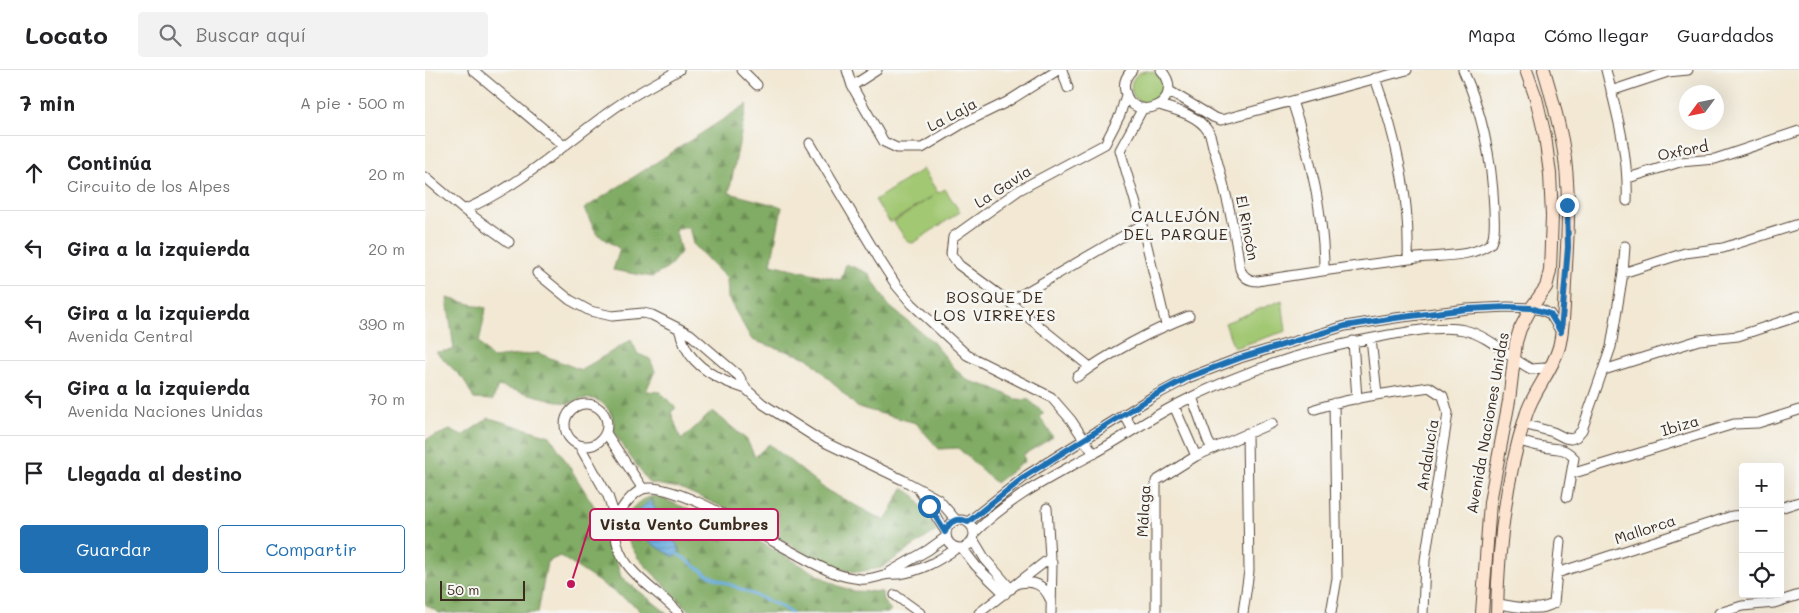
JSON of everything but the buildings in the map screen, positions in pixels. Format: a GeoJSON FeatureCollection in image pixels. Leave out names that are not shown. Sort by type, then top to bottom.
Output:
{"type":"FeatureCollection","features":[{"type":"Feature","properties":{"kind":"street"},"geometry":{"type":"LineString","coordinates":[[473,70],[564,146]]}},
{"type":"Feature","properties":{"kind":"street"},"geometry":{"type":"LineString","coordinates":[[464,210],[485,201],[512,184],[618,106],[679,70]]}},
{"type":"Feature","properties":{"kind":"street"},"geometry":{"type":"LineString","coordinates":[[742,70],[757,85]]}},
{"type":"Feature","properties":{"kind":"street","name":"La Laja"},"geometry":{"type":"LineString","coordinates":[[847,70],[852,86],[885,142],[897,148],[922,148],[962,124],[1007,102],[1060,70],[1069,88]]}},
{"type":"Feature","properties":{"kind":"street"},"geometry":{"type":"LineString","coordinates":[[852,86],[877,70]]}},
{"type":"Feature","properties":{"kind":"street"},"geometry":{"type":"LineString","coordinates":[[1127,96],[1133,104],[1143,108],[1159,105],[1165,98],[1168,90],[1167,79],[1162,70]]}},
{"type":"Feature","properties":{"kind":"street"},"geometry":{"type":"LineString","coordinates":[[1168,90],[1221,120],[1407,70]]}},
{"type":"Feature","properties":{"kind":"street","name":"El Rincón"},"geometry":{"type":"LineString","coordinates":[[1159,105],[1187,114],[1208,130],[1236,237],[1240,269],[1249,280],[1258,281],[1324,270],[1439,257],[1469,252],[1487,246],[1493,239],[1494,232],[1490,164],[1480,119],[1463,70]]}},
{"type":"Feature","properties":{"kind":"street","name":"Avenida Naciones Unidas"},"geometry":{"type":"LineString","coordinates":[[1482,613],[1486,532],[1492,489],[1509,402],[1514,358],[1520,328],[1546,287],[1550,272],[1552,216],[1550,174],[1545,136],[1536,98],[1526,70]]}},
{"type":"Feature","properties":{"kind":"street"},"geometry":{"type":"LineString","coordinates":[[1544,70],[1562,141],[1565,170],[1568,247],[1561,332],[1554,362],[1526,413],[1519,441],[1504,520],[1497,609],[1541,609],[1554,603],[1560,541]]}},
{"type":"Feature","properties":{"kind":"street"},"geometry":{"type":"LineString","coordinates":[[1606,70],[1622,132],[1628,178],[1627,201]]}},
{"type":"Feature","properties":{"kind":"street"},"geometry":{"type":"LineString","coordinates":[[1611,91],[1668,72],[1688,70]]}},
{"type":"Feature","properties":{"kind":"street","name":"La Gavia"},"geometry":{"type":"LineString","coordinates":[[1090,367],[959,264],[951,254],[953,237],[1019,190],[1105,144],[1121,114],[1127,96],[1125,84],[1129,71]]}},
{"type":"Feature","properties":{"kind":"street"},"geometry":{"type":"LineString","coordinates":[[1375,78],[1395,139],[1403,177],[1409,230],[1408,259]]}},
{"type":"Feature","properties":{"kind":"street"},"geometry":{"type":"LineString","coordinates":[[1292,101],[1313,178],[1322,230],[1324,270]]}},
{"type":"Feature","properties":{"kind":"street"},"geometry":{"type":"LineString","coordinates":[[1143,108],[1120,150],[1142,225],[1166,325]]}},
{"type":"Feature","properties":{"kind":"street","name":"Oxford"},"geometry":{"type":"LineString","coordinates":[[1628,178],[1680,162],[1715,159],[1799,131]]}},
{"type":"Feature","properties":{"kind":"street"},"geometry":{"type":"LineString","coordinates":[[810,143],[878,258],[896,285],[912,304],[967,355],[1051,397],[1084,438],[1094,454]]}},
{"type":"Feature","properties":{"kind":"street"},"geometry":{"type":"LineString","coordinates":[[425,176],[464,210],[509,242]]}},
{"type":"Feature","properties":{"kind":"street"},"geometry":{"type":"LineString","coordinates":[[1623,273],[1685,253],[1723,248],[1799,224]]}},
{"type":"Feature","properties":{"kind":"street"},"geometry":{"type":"LineString","coordinates":[[1009,302],[1142,225]]}},
{"type":"Feature","properties":{"kind":"street"},"geometry":{"type":"LineString","coordinates":[[1523,424],[1553,432],[1565,438],[1576,438],[1582,430],[1611,347],[1623,273],[1625,246]]}},
{"type":"Feature","properties":{"kind":"street"},"geometry":{"type":"LineString","coordinates":[[537,273],[570,300],[590,311],[612,316],[643,313],[661,318],[690,334],[739,376],[747,389],[763,404],[818,439],[938,499],[956,520]]}},
{"type":"Feature","properties":{"kind":"street"},"geometry":{"type":"LineString","coordinates":[[968,522],[1013,485],[1084,438],[1153,396],[1189,377],[1240,358],[1345,326],[1467,309],[1531,308],[1550,314],[1561,332]]}},
{"type":"Feature","properties":{"kind":"street"},"geometry":{"type":"LineString","coordinates":[[1077,377],[1090,367],[1166,325],[1189,316]]}},
{"type":"Feature","properties":{"kind":"street"},"geometry":{"type":"LineString","coordinates":[[1604,370],[1699,340],[1738,336],[1799,316]]}},
{"type":"Feature","properties":{"kind":"street"},"geometry":{"type":"LineString","coordinates":[[679,329],[686,349],[696,362],[726,383],[747,389]]}},
{"type":"Feature","properties":{"kind":"street"},"geometry":{"type":"LineString","coordinates":[[918,488],[952,546],[959,548],[967,547],[974,536],[1003,507],[1021,494],[1094,454],[1174,406],[1251,372],[1308,353],[1353,341],[1423,329],[1462,329],[1481,335],[1531,369],[1545,368],[1554,362]]}},
{"type":"Feature","properties":{"kind":"street"},"geometry":{"type":"LineString","coordinates":[[1304,338],[1308,353]]}},
{"type":"Feature","properties":{"kind":"street"},"geometry":{"type":"LineString","coordinates":[[1371,338],[1377,394]]}},
{"type":"Feature","properties":{"kind":"street"},"geometry":{"type":"LineString","coordinates":[[1315,409],[1357,399],[1353,341]]}},
{"type":"Feature","properties":{"kind":"street","name":"Andalucía"},"geometry":{"type":"LineString","coordinates":[[1357,399],[1377,394],[1429,387],[1443,396],[1448,413],[1425,560],[1423,613]]}},
{"type":"Feature","properties":{"kind":"street"},"geometry":{"type":"LineString","coordinates":[[1192,397],[1212,448]]}},
{"type":"Feature","properties":{"kind":"street"},"geometry":{"type":"LineString","coordinates":[[579,445],[595,444],[602,440],[606,433],[608,423],[605,413],[598,406],[589,403],[579,404],[571,410],[566,418],[565,428],[568,435],[579,445],[608,496],[617,523]]}},
{"type":"Feature","properties":{"kind":"street"},"geometry":{"type":"LineString","coordinates":[[1331,613],[1337,578],[1334,403]]}},
{"type":"Feature","properties":{"kind":"street"},"geometry":{"type":"LineString","coordinates":[[1174,406],[1196,456],[1273,422]]}},
{"type":"Feature","properties":{"kind":"street","name":"Ibiza"},"geometry":{"type":"LineString","coordinates":[[1571,474],[1734,424],[1758,423],[1799,410]]}},
{"type":"Feature","properties":{"kind":"street"},"geometry":{"type":"LineString","coordinates":[[1124,414],[1133,430]]}},
{"type":"Feature","properties":{"kind":"street"},"geometry":{"type":"LineString","coordinates":[[606,433],[643,490]]}},
{"type":"Feature","properties":{"kind":"street"},"geometry":{"type":"LineString","coordinates":[[1243,613],[1249,571],[1247,433]]}},
{"type":"Feature","properties":{"kind":"street"},"geometry":{"type":"LineString","coordinates":[[1519,441],[1563,449],[1574,458],[1567,497]]}},
{"type":"Feature","properties":{"kind":"street","name":"Málaga"},"geometry":{"type":"LineString","coordinates":[[1157,613],[1156,481],[1196,456]]}},
{"type":"Feature","properties":{"kind":"street"},"geometry":{"type":"LineString","coordinates":[[1013,485],[1021,494]]}},
{"type":"Feature","properties":{"kind":"street"},"geometry":{"type":"LineString","coordinates":[[1492,489],[1509,491]]}},
{"type":"Feature","properties":{"kind":"street"},"geometry":{"type":"LineString","coordinates":[[679,613],[633,572],[622,556],[616,540],[619,512],[625,504],[643,490],[667,491],[682,496],[772,539],[812,563],[832,572],[864,580],[925,567],[959,548]]}},
{"type":"Feature","properties":{"kind":"street"},"geometry":{"type":"LineString","coordinates":[[1784,507],[1799,502]]}},
{"type":"Feature","properties":{"kind":"street"},"geometry":{"type":"LineString","coordinates":[[1047,508],[1050,558],[1052,563],[1051,613]]}},
{"type":"Feature","properties":{"kind":"street","name":"Mallorca"},"geometry":{"type":"LineString","coordinates":[[1557,572],[1739,515]]}},
{"type":"Feature","properties":{"kind":"street"},"geometry":{"type":"LineString","coordinates":[[886,575],[928,550],[946,535],[951,522],[963,520],[972,527],[974,536],[985,559],[1011,589]]}},
{"type":"Feature","properties":{"kind":"street"},"geometry":{"type":"LineString","coordinates":[[959,548],[976,566],[1011,589]]}},
{"type":"Feature","properties":{"kind":"street"},"geometry":{"type":"LineString","coordinates":[[979,613],[1050,558]]}},
{"type":"Feature","properties":{"kind":"street"},"geometry":{"type":"LineString","coordinates":[[1011,589],[1028,582],[1036,583],[1047,592],[1050,599]]}},
{"type":"Feature","properties":{"kind":"street"},"geometry":{"type":"LineString","coordinates":[[895,595],[920,613]]}},
{"type":"Feature","properties":{"kind":"street"},"geometry":{"type":"LineString","coordinates":[[1719,613],[1742,606],[1774,603],[1799,595]]}},
{"type":"Feature","properties":{"kind":"green space"},"geometry":{"type":"Polygon","coordinates":[[[1147,71],[1159,75],[1163,87],[1159,99],[1147,103],[1135,99],[1131,87],[1135,75],[1147,71]]]}},
{"type":"Feature","properties":{"kind":"green space"},"geometry":{"type":"Polygon","coordinates":[[[747,104],[729,193],[782,207],[771,264],[841,280],[846,264],[868,273],[889,306],[932,341],[958,372],[969,381],[993,388],[1016,399],[1029,400],[1044,413],[1040,417],[1053,437],[1023,455],[1025,461],[996,483],[958,448],[939,449],[916,423],[857,407],[808,358],[752,340],[728,298],[727,279],[693,244],[689,227],[675,229],[681,252],[668,268],[652,277],[613,270],[620,249],[597,234],[584,209],[747,104]]]}},
{"type":"Feature","properties":{"kind":"green space"},"geometry":{"type":"Polygon","coordinates":[[[923,169],[938,193],[945,189],[960,212],[913,243],[908,242],[894,222],[933,196],[890,223],[875,200],[923,169]]]}},
{"type":"Feature","properties":{"kind":"green space"},"geometry":{"type":"Polygon","coordinates":[[[447,298],[486,308],[479,343],[492,358],[538,353],[581,370],[631,340],[638,354],[650,359],[655,371],[646,391],[660,392],[676,408],[671,412],[681,440],[713,411],[747,440],[755,457],[769,444],[826,490],[885,521],[903,488],[915,496],[936,531],[881,568],[857,572],[830,567],[729,510],[680,488],[649,483],[614,431],[610,412],[601,402],[595,399],[583,399],[569,404],[498,386],[493,400],[474,399],[464,380],[436,352],[454,350],[447,298]]]}},
{"type":"Feature","properties":{"kind":"green space"},"geometry":{"type":"Polygon","coordinates":[[[1282,300],[1286,331],[1234,348],[1225,323],[1282,300]]]}},
{"type":"Feature","properties":{"kind":"green space"},"geometry":{"type":"Polygon","coordinates":[[[489,418],[550,436],[606,525],[621,577],[667,613],[640,613],[637,607],[560,556],[547,562],[538,613],[439,613],[425,604],[425,440],[450,430],[462,436],[489,418]]]}},
{"type":"Feature","properties":{"kind":"green space"},"geometry":{"type":"Polygon","coordinates":[[[656,496],[735,528],[836,585],[852,591],[882,592],[883,601],[891,610],[888,613],[691,613],[638,558],[627,539],[624,518],[638,503],[646,498],[656,496]]]}},
{"type":"Feature","properties":{"kind":"water"},"geometry":{"type":"Polygon","coordinates":[[[650,500],[680,550],[674,557],[649,542],[634,515],[650,500]]]}},
{"type":"Feature","properties":{"kind":"waterway"},"geometry":{"type":"LineString","coordinates":[[675,552],[708,575],[780,606],[791,613]]}},
{"type":"Feature","properties":{"kind":"place","name":"Vista Vento Cumbres"},"geometry":{"type":"Point","coordinates":[571,584]}},
{"type":"Feature","properties":{"kind":"district","name":"CALLEJÓN DEL PARQUE"},"geometry":{"type":"Point","coordinates":[1176,225]}},
{"type":"Feature","properties":{"kind":"district","name":"BOSQUE DE LOS VIRREYES"},"geometry":{"type":"Point","coordinates":[995,306]}},
{"type":"Feature","properties":{"kind":"route"},"geometry":{"type":"LineString","coordinates":[[929,506],[945,532],[951,522],[956,520],[968,522],[1027,475],[1153,396],[1189,377],[1240,358],[1345,326],[1467,309],[1508,307],[1542,310],[1550,314],[1561,332],[1568,247],[1567,205]]}}]}
